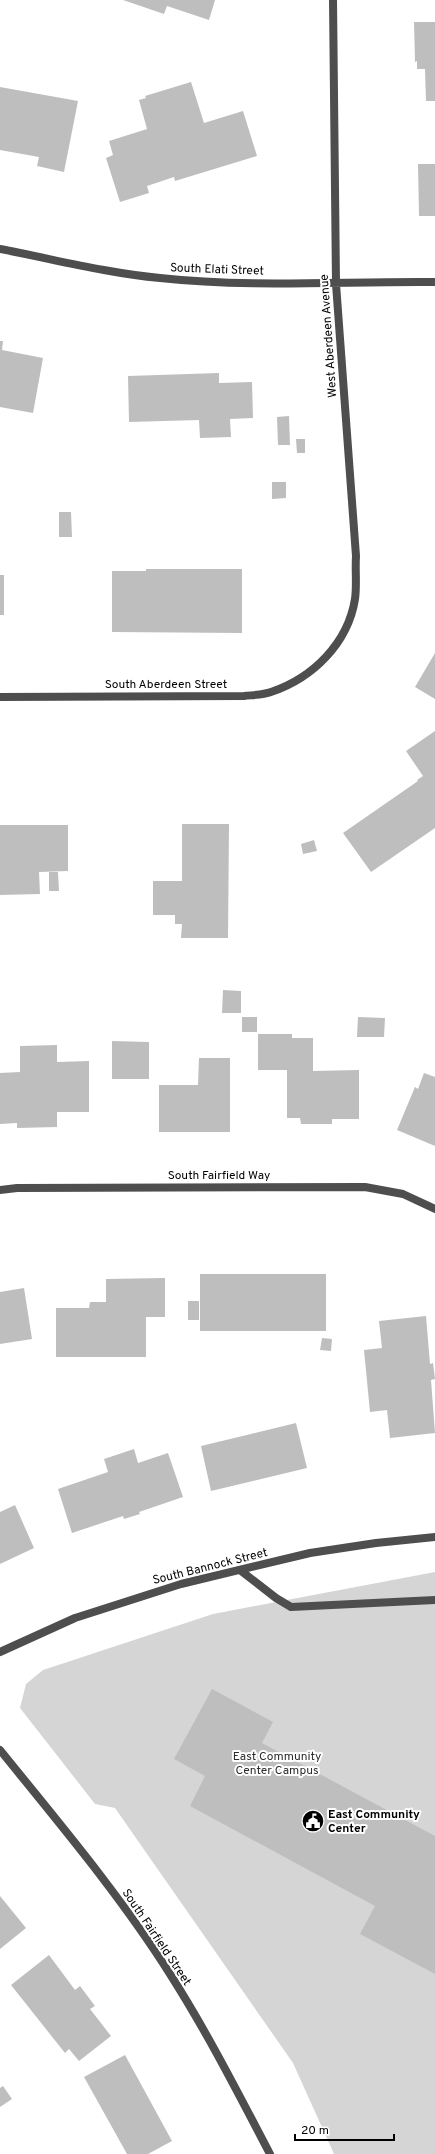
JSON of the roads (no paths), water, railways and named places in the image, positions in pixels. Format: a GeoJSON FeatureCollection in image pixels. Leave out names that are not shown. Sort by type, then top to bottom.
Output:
{"type":"FeatureCollection","features":[{"type":"Feature","properties":{"kind":"street","name":"West Aberdeen Avenue"},"geometry":{"type":"LineString","coordinates":[[322,662],[338,641],[349,621],[355,598],[356,556],[336,284],[333,0]]}},
{"type":"Feature","properties":{"kind":"street","name":"South Elati Street"},"geometry":{"type":"LineString","coordinates":[[0,249],[100,270],[161,278],[221,282],[336,284],[435,282]]}},
{"type":"Feature","properties":{"kind":"street","name":"South Aberdeen Street"},"geometry":{"type":"LineString","coordinates":[[0,697],[244,696],[270,693],[292,683],[322,662]]}},
{"type":"Feature","properties":{"kind":"street","name":"South Fairfield Way"},"geometry":{"type":"LineString","coordinates":[[0,1190],[16,1188],[365,1187],[403,1194],[435,1209]]}},
{"type":"Feature","properties":{"kind":"street","name":"South Bannock Street"},"geometry":{"type":"LineString","coordinates":[[0,1652],[75,1618],[181,1584],[310,1553],[376,1543],[435,1537]]}},
{"type":"Feature","properties":{"kind":"street"},"geometry":{"type":"LineString","coordinates":[[240,1570],[276,1598],[291,1607],[435,1600]]}},
{"type":"Feature","properties":{"kind":"street","name":"South Fairfield Street"},"geometry":{"type":"LineString","coordinates":[[0,1750],[93,1865],[170,1973],[224,2064],[270,2154]]}},
{"type":"Feature","properties":{"kind":"place","name":"East Community Center"},"geometry":{"type":"Point","coordinates":[313,1821]}},
{"type":"Feature","properties":{"kind":"park label","name":"East Community Center Campus"},"geometry":{"type":"Point","coordinates":[277,1763]}}]}
